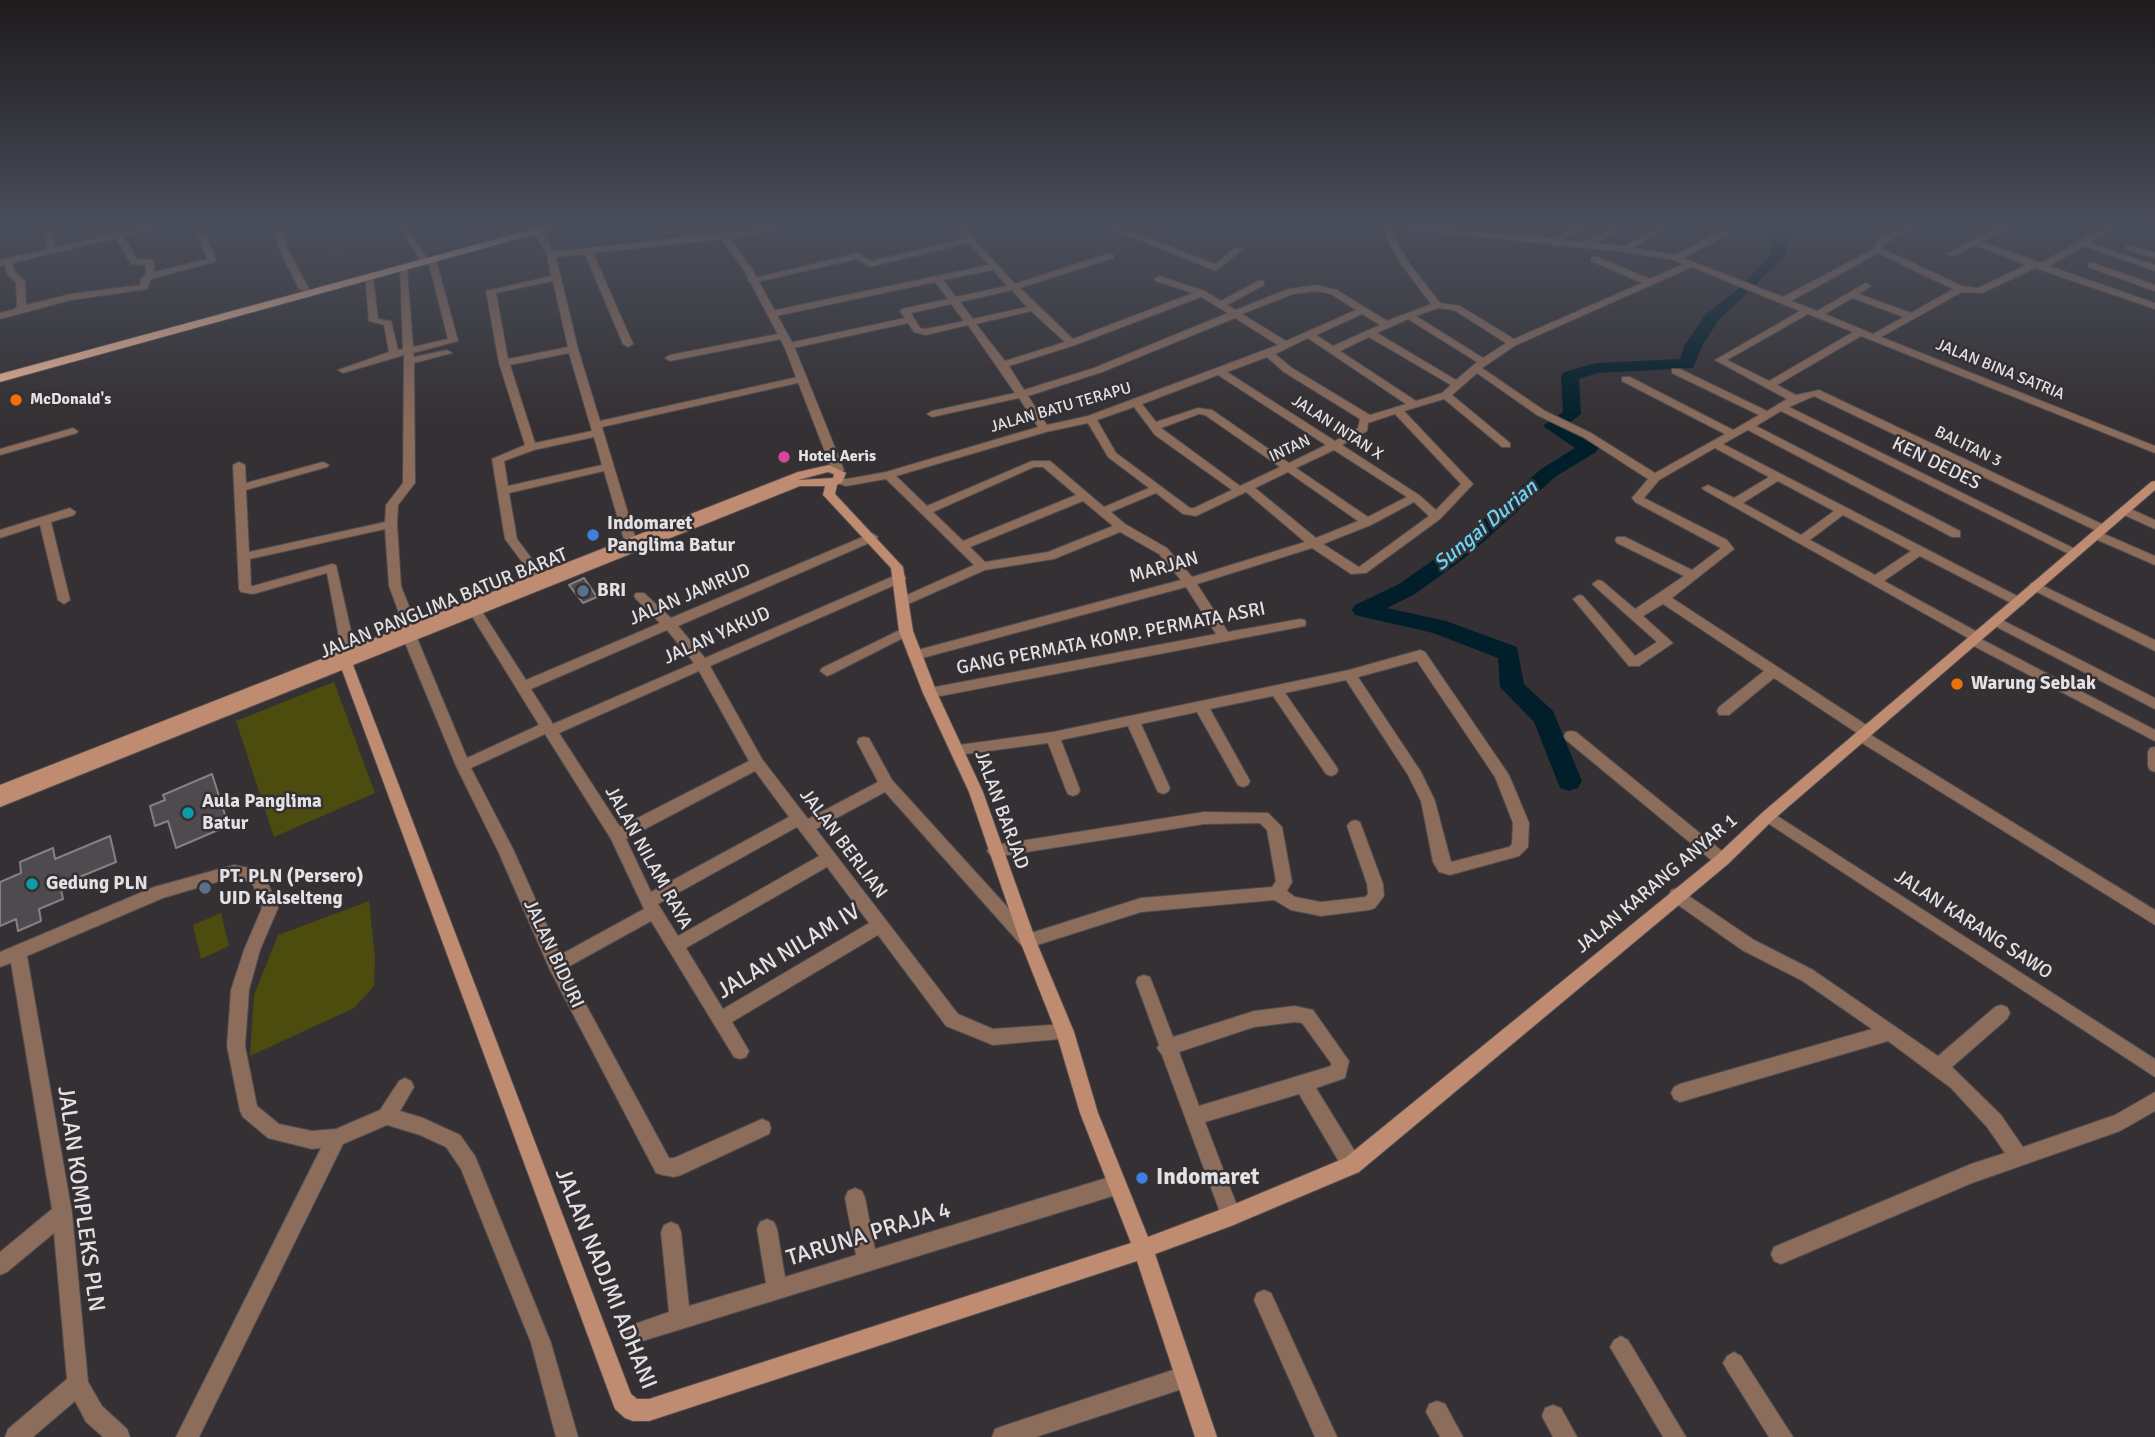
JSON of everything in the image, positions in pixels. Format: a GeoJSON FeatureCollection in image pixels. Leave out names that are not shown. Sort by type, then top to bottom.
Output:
{"type":"FeatureCollection","features":[{"type":"Feature","properties":{"kind":"highway"},"geometry":{"type":"LineString","coordinates":[[169,329],[297,291]]}},
{"type":"Feature","properties":{"kind":"highway"},"geometry":{"type":"LineString","coordinates":[[0,372],[317,291]]}},
{"type":"Feature","properties":{"kind":"highway"},"geometry":{"type":"LineString","coordinates":[[0,378],[55,360]]}},
{"type":"Feature","properties":{"kind":"main road","name":"JALAN PANGLIMA BATUR BARAT"},"geometry":{"type":"LineString","coordinates":[[0,791],[98,757],[348,659],[815,470],[836,478]]}},
{"type":"Feature","properties":{"kind":"main road","name":"JALAN PANGLIMA BATUR BARAT"},"geometry":{"type":"LineString","coordinates":[[410,634],[476,613],[798,483],[836,478]]}},
{"type":"Feature","properties":{"kind":"main road"},"geometry":{"type":"LineString","coordinates":[[836,478],[829,495],[898,567],[900,578]]}},
{"type":"Feature","properties":{"kind":"main road","name":"JALAN KARANG ANYAR 1"},"geometry":{"type":"LineString","coordinates":[[1143,1249],[1231,1216],[1352,1165],[1722,860],[1768,816],[2155,484]]}},
{"type":"Feature","properties":{"kind":"main road","name":"JALAN BARJAD"},"geometry":{"type":"LineString","coordinates":[[900,578],[906,631],[930,693],[959,750],[1028,941],[1065,1032],[1089,1113],[1143,1249],[1206,1437]]}},
{"type":"Feature","properties":{"kind":"main road","name":"JALAN NADJMI ADHANI"},"geometry":{"type":"LineString","coordinates":[[348,659],[623,1401],[633,1410],[649,1410],[1143,1249]]}},
{"type":"Feature","properties":{"kind":"main road","name":"JALAN PANGLIMA BATUR BARAT"},"geometry":{"type":"LineString","coordinates":[[0,801],[98,757]]}},
{"type":"Feature","properties":{"kind":"street"},"geometry":{"type":"LineString","coordinates":[[19,310],[22,306],[19,294],[21,291]]}},
{"type":"Feature","properties":{"kind":"street"},"geometry":{"type":"LineString","coordinates":[[0,316],[71,297],[114,291]]}},
{"type":"Feature","properties":{"kind":"street"},"geometry":{"type":"LineString","coordinates":[[370,291],[374,321],[388,323],[394,354]]}},
{"type":"Feature","properties":{"kind":"street"},"geometry":{"type":"LineString","coordinates":[[242,557],[391,524],[392,505],[409,483],[409,356],[405,291]]}},
{"type":"Feature","properties":{"kind":"street"},"geometry":{"type":"LineString","coordinates":[[409,356],[453,341],[438,291]]}},
{"type":"Feature","properties":{"kind":"street"},"geometry":{"type":"LineString","coordinates":[[492,291],[504,363],[531,447]]}},
{"type":"Feature","properties":{"kind":"street"},"geometry":{"type":"LineString","coordinates":[[557,291],[631,543]]}},
{"type":"Feature","properties":{"kind":"street"},"geometry":{"type":"LineString","coordinates":[[605,291],[628,344]]}},
{"type":"Feature","properties":{"kind":"street"},"geometry":{"type":"LineString","coordinates":[[758,291],[789,346],[830,453],[836,478]]}},
{"type":"Feature","properties":{"kind":"street"},"geometry":{"type":"LineString","coordinates":[[771,314],[884,291]]}},
{"type":"Feature","properties":{"kind":"street"},"geometry":{"type":"LineString","coordinates":[[947,291],[1003,365],[1044,429]]}},
{"type":"Feature","properties":{"kind":"street"},"geometry":{"type":"LineString","coordinates":[[789,346],[995,291]]}},
{"type":"Feature","properties":{"kind":"street"},"geometry":{"type":"LineString","coordinates":[[1018,291],[1072,343]]}},
{"type":"Feature","properties":{"kind":"street"},"geometry":{"type":"LineString","coordinates":[[1196,291],[1223,303],[1285,345]]}},
{"type":"Feature","properties":{"kind":"street"},"geometry":{"type":"LineString","coordinates":[[1223,303],[1246,291]]}},
{"type":"Feature","properties":{"kind":"street"},"geometry":{"type":"LineString","coordinates":[[932,415],[1023,394],[1146,352],[1291,291]]}},
{"type":"Feature","properties":{"kind":"street"},"geometry":{"type":"LineString","coordinates":[[1330,291],[1387,325]]}},
{"type":"Feature","properties":{"kind":"street"},"geometry":{"type":"LineString","coordinates":[[1427,291],[1437,305]]}},
{"type":"Feature","properties":{"kind":"street","name":"INTAN"},"geometry":{"type":"LineString","coordinates":[[1091,419],[1105,449],[1190,513],[1335,445],[1363,429],[1363,421],[1446,396],[1480,365],[1513,343],[1629,291]]}},
{"type":"Feature","properties":{"kind":"street","name":"JALAN BINA SATRIA"},"geometry":{"type":"LineString","coordinates":[[1762,291],[2155,450]]}},
{"type":"Feature","properties":{"kind":"street"},"geometry":{"type":"LineString","coordinates":[[1785,300],[1802,291]]}},
{"type":"Feature","properties":{"kind":"street"},"geometry":{"type":"LineString","coordinates":[[1796,399],[1720,360],[1858,291]]}},
{"type":"Feature","properties":{"kind":"street"},"geometry":{"type":"LineString","coordinates":[[1876,336],[1956,291]]}},
{"type":"Feature","properties":{"kind":"street"},"geometry":{"type":"LineString","coordinates":[[2113,291],[2155,306]]}},
{"type":"Feature","properties":{"kind":"street"},"geometry":{"type":"LineString","coordinates":[[1003,365],[1072,343],[1202,293]]}},
{"type":"Feature","properties":{"kind":"street"},"geometry":{"type":"LineString","coordinates":[[1852,295],[1911,316]]}},
{"type":"Feature","properties":{"kind":"street"},"geometry":{"type":"LineString","coordinates":[[2122,311],[2137,300]]}},
{"type":"Feature","properties":{"kind":"street"},"geometry":{"type":"LineString","coordinates":[[1333,350],[1408,315],[1437,305],[1457,308],[1513,343]]}},
{"type":"Feature","properties":{"kind":"street"},"geometry":{"type":"LineString","coordinates":[[908,315],[917,330],[926,332],[1033,308]]}},
{"type":"Feature","properties":{"kind":"street","name":"JALAN BATU TERAPU"},"geometry":{"type":"LineString","coordinates":[[836,478],[846,483],[888,475],[1044,429],[1091,419],[1268,353],[1363,310]]}},
{"type":"Feature","properties":{"kind":"street"},"geometry":{"type":"LineString","coordinates":[[1408,315],[1549,417],[1655,478]]}},
{"type":"Feature","properties":{"kind":"street"},"geometry":{"type":"LineString","coordinates":[[1768,386],[1862,331]]}},
{"type":"Feature","properties":{"kind":"street"},"geometry":{"type":"LineString","coordinates":[[1370,332],[1457,386]]}},
{"type":"Feature","properties":{"kind":"street"},"geometry":{"type":"LineString","coordinates":[[1308,334],[1416,406]]}},
{"type":"Feature","properties":{"kind":"street"},"geometry":{"type":"LineString","coordinates":[[670,358],[783,336]]}},
{"type":"Feature","properties":{"kind":"street"},"geometry":{"type":"LineString","coordinates":[[504,363],[573,349]]}},
{"type":"Feature","properties":{"kind":"street"},"geometry":{"type":"LineString","coordinates":[[343,370],[394,354],[409,356],[447,353]]}},
{"type":"Feature","properties":{"kind":"street"},"geometry":{"type":"LineString","coordinates":[[1268,353],[1288,370],[1368,419]]}},
{"type":"Feature","properties":{"kind":"street","name":"JALAN INTAN X"},"geometry":{"type":"LineString","coordinates":[[1219,371],[1415,497],[1436,516]]}},
{"type":"Feature","properties":{"kind":"street"},"geometry":{"type":"LineString","coordinates":[[1676,371],[1766,415]]}},
{"type":"Feature","properties":{"kind":"street"},"geometry":{"type":"LineString","coordinates":[[1626,379],[1734,434]]}},
{"type":"Feature","properties":{"kind":"street"},"geometry":{"type":"LineString","coordinates":[[541,579],[511,539],[500,457],[596,429],[802,380]]}},
{"type":"Feature","properties":{"kind":"street","name":"BALITAN 3"},"geometry":{"type":"LineString","coordinates":[[1796,399],[1821,394],[2155,561]]}},
{"type":"Feature","properties":{"kind":"street"},"geometry":{"type":"LineString","coordinates":[[1446,396],[1506,445]]}},
{"type":"Feature","properties":{"kind":"street"},"geometry":{"type":"LineString","coordinates":[[1634,615],[1663,598],[1728,549],[1727,546],[1638,498],[1655,478],[1796,399]]}},
{"type":"Feature","properties":{"kind":"street"},"geometry":{"type":"LineString","coordinates":[[1137,404],[1159,433],[1242,488],[1314,543],[1358,572],[1436,516],[1467,484],[1399,412]]}},
{"type":"Feature","properties":{"kind":"street","name":"KEN DEDES"},"geometry":{"type":"LineString","coordinates":[[1781,407],[2075,552]]}},
{"type":"Feature","properties":{"kind":"street"},"geometry":{"type":"LineString","coordinates":[[1155,426],[1198,411],[1208,412],[1367,522]]}},
{"type":"Feature","properties":{"kind":"street"},"geometry":{"type":"LineString","coordinates":[[1748,426],[1956,534]]}},
{"type":"Feature","properties":{"kind":"street"},"geometry":{"type":"LineString","coordinates":[[0,452],[73,431]]}},
{"type":"Feature","properties":{"kind":"street"},"geometry":{"type":"LineString","coordinates":[[1715,444],[2019,602]]}},
{"type":"Feature","properties":{"kind":"street"},"geometry":{"type":"LineString","coordinates":[[815,470],[830,453]]}},
{"type":"Feature","properties":{"kind":"street"},"geometry":{"type":"LineString","coordinates":[[927,510],[1040,462],[1046,463],[1121,527],[1163,551],[1189,582],[1225,638]]}},
{"type":"Feature","properties":{"kind":"street"},"geometry":{"type":"LineString","coordinates":[[239,465],[242,557],[247,590],[332,568],[348,659]]}},
{"type":"Feature","properties":{"kind":"street"},"geometry":{"type":"LineString","coordinates":[[239,488],[323,465]]}},
{"type":"Feature","properties":{"kind":"street"},"geometry":{"type":"LineString","coordinates":[[503,491],[609,467]]}},
{"type":"Feature","properties":{"kind":"street"},"geometry":{"type":"LineString","coordinates":[[888,475],[982,566]]}},
{"type":"Feature","properties":{"kind":"street"},"geometry":{"type":"LineString","coordinates":[[1734,503],[1778,476]]}},
{"type":"Feature","properties":{"kind":"street"},"geometry":{"type":"LineString","coordinates":[[1102,512],[1158,488]]}},
{"type":"Feature","properties":{"kind":"street"},"geometry":{"type":"LineString","coordinates":[[1708,488],[1975,639],[2155,736]]}},
{"type":"Feature","properties":{"kind":"street"},"geometry":{"type":"LineString","coordinates":[[962,546],[1084,496]]}},
{"type":"Feature","properties":{"kind":"street","name":"MARJAN"},"geometry":{"type":"LineString","coordinates":[[915,655],[1189,582],[1314,543],[1367,522],[1415,497]]}},
{"type":"Feature","properties":{"kind":"street"},"geometry":{"type":"LineString","coordinates":[[1801,541],[1843,510]]}},
{"type":"Feature","properties":{"kind":"street"},"geometry":{"type":"LineString","coordinates":[[2124,510],[2155,525]]}},
{"type":"Feature","properties":{"kind":"street"},"geometry":{"type":"LineString","coordinates":[[0,534],[70,512]]}},
{"type":"Feature","properties":{"kind":"street"},"geometry":{"type":"LineString","coordinates":[[45,520],[64,600]]}},
{"type":"Feature","properties":{"kind":"street","name":"JALAN BIDURI"},"geometry":{"type":"LineString","coordinates":[[391,524],[395,586],[410,634],[463,766],[506,850],[556,965],[663,1166],[674,1168],[762,1128]]}},
{"type":"Feature","properties":{"kind":"street"},"geometry":{"type":"LineString","coordinates":[[902,602],[982,566],[1050,556],[1121,527]]}},
{"type":"Feature","properties":{"kind":"street","name":"JALAN JAMRUD"},"geometry":{"type":"LineString","coordinates":[[523,687],[872,537]]}},
{"type":"Feature","properties":{"kind":"street"},"geometry":{"type":"LineString","coordinates":[[1621,540],[1693,575]]}},
{"type":"Feature","properties":{"kind":"street"},"geometry":{"type":"LineString","coordinates":[[1875,582],[1920,550]]}},
{"type":"Feature","properties":{"kind":"street","name":"JALAN YAKUD"},"geometry":{"type":"LineString","coordinates":[[463,766],[900,578]]}},
{"type":"Feature","properties":{"kind":"street"},"geometry":{"type":"LineString","coordinates":[[1579,599],[1634,663],[1666,643],[1598,584]]}},
{"type":"Feature","properties":{"kind":"street"},"geometry":{"type":"LineString","coordinates":[[2035,586],[2155,646]]}},
{"type":"Feature","properties":{"kind":"street","name":"JALAN BERLIAN"},"geometry":{"type":"LineString","coordinates":[[640,596],[670,625],[702,664],[757,764],[953,1020],[993,1037],[1065,1032]]}},
{"type":"Feature","properties":{"kind":"street"},"geometry":{"type":"LineString","coordinates":[[1663,598],[1864,734],[2155,918]]}},
{"type":"Feature","properties":{"kind":"street","name":"JALAN NILAM RAYA"},"geometry":{"type":"LineString","coordinates":[[476,613],[617,835],[651,907],[740,1051]]}},
{"type":"Feature","properties":{"kind":"street"},"geometry":{"type":"LineString","coordinates":[[1996,621],[2155,704]]}},
{"type":"Feature","properties":{"kind":"street","name":"GANG PERMATA KOMP. PERMATA ASRI"},"geometry":{"type":"LineString","coordinates":[[930,693],[1300,623]]}},
{"type":"Feature","properties":{"kind":"street"},"geometry":{"type":"LineString","coordinates":[[828,671],[906,631]]}},
{"type":"Feature","properties":{"kind":"street"},"geometry":{"type":"LineString","coordinates":[[959,750],[1053,737],[1349,675],[1414,654],[1424,657],[1502,775],[1521,823],[1520,847],[1514,852],[1461,866],[1445,866],[1441,862],[1428,801],[1414,772],[1349,675]]}},
{"type":"Feature","properties":{"kind":"street"},"geometry":{"type":"LineString","coordinates":[[1724,711],[1774,671]]}},
{"type":"Feature","properties":{"kind":"street"},"geometry":{"type":"LineString","coordinates":[[1276,690],[1331,770]]}},
{"type":"Feature","properties":{"kind":"street"},"geometry":{"type":"LineString","coordinates":[[1201,706],[1243,780]]}},
{"type":"Feature","properties":{"kind":"street"},"geometry":{"type":"LineString","coordinates":[[1132,720],[1163,788]]}},
{"type":"Feature","properties":{"kind":"street"},"geometry":{"type":"LineString","coordinates":[[1571,736],[1722,860]]}},
{"type":"Feature","properties":{"kind":"street"},"geometry":{"type":"LineString","coordinates":[[1053,737],[1073,790]]}},
{"type":"Feature","properties":{"kind":"street"},"geometry":{"type":"LineString","coordinates":[[863,742],[887,784],[1028,941],[1141,905],[1277,893],[1291,903],[1321,909],[1369,903],[1376,896],[1375,884],[1355,826]]}},
{"type":"Feature","properties":{"kind":"street"},"geometry":{"type":"LineString","coordinates":[[2155,752],[2155,766]]}},
{"type":"Feature","properties":{"kind":"street"},"geometry":{"type":"LineString","coordinates":[[617,835],[757,764]]}},
{"type":"Feature","properties":{"kind":"street"},"geometry":{"type":"LineString","coordinates":[[556,965],[651,907],[803,823],[887,784]]}},
{"type":"Feature","properties":{"kind":"street","name":"JALAN KARANG SAWO"},"geometry":{"type":"LineString","coordinates":[[1768,816],[2155,1069]]}},
{"type":"Feature","properties":{"kind":"street"},"geometry":{"type":"LineString","coordinates":[[995,851],[1204,818],[1263,817],[1274,827],[1284,882],[1277,893]]}},
{"type":"Feature","properties":{"kind":"street"},"geometry":{"type":"LineString","coordinates":[[675,946],[830,858]]}},
{"type":"Feature","properties":{"kind":"street"},"geometry":{"type":"LineString","coordinates":[[9,957],[160,892],[234,871],[248,874],[259,881],[270,908],[251,950],[240,990],[236,1046],[249,1111],[275,1132],[312,1140],[336,1138],[387,1116],[395,1107],[404,1087]]}},
{"type":"Feature","properties":{"kind":"street"},"geometry":{"type":"LineString","coordinates":[[1677,895],[1748,945],[1807,975],[1938,1067],[1994,1121],[2019,1157]]}},
{"type":"Feature","properties":{"kind":"street","name":"JALAN NILAM IV"},"geometry":{"type":"LineString","coordinates":[[721,1019],[880,925]]}},
{"type":"Feature","properties":{"kind":"street","name":"JALAN KOMPLEKS PLN"},"geometry":{"type":"LineString","coordinates":[[9,957],[62,1213],[78,1384],[94,1414],[119,1437]]}},
{"type":"Feature","properties":{"kind":"street"},"geometry":{"type":"LineString","coordinates":[[1144,982],[1166,1048],[1231,1216]]}},
{"type":"Feature","properties":{"kind":"street"},"geometry":{"type":"LineString","coordinates":[[1938,1067],[2001,1013]]}},
{"type":"Feature","properties":{"kind":"street"},"geometry":{"type":"LineString","coordinates":[[1166,1048],[1254,1020],[1295,1014],[1307,1016],[1340,1061],[1339,1072],[1194,1116]]}},
{"type":"Feature","properties":{"kind":"street"},"geometry":{"type":"LineString","coordinates":[[1680,1093],[1891,1032]]}},
{"type":"Feature","properties":{"kind":"street"},"geometry":{"type":"LineString","coordinates":[[1303,1084],[1352,1165]]}},
{"type":"Feature","properties":{"kind":"street"},"geometry":{"type":"LineString","coordinates":[[1781,1254],[2019,1157],[2120,1122],[2155,1101]]}},
{"type":"Feature","properties":{"kind":"street"},"geometry":{"type":"LineString","coordinates":[[387,1116],[423,1127],[453,1141],[468,1163],[541,1343],[566,1437]]}},
{"type":"Feature","properties":{"kind":"street"},"geometry":{"type":"LineString","coordinates":[[187,1437],[336,1138]]}},
{"type":"Feature","properties":{"kind":"street","name":"TARUNA PRAJA 4"},"geometry":{"type":"LineString","coordinates":[[636,1333],[1116,1185]]}},
{"type":"Feature","properties":{"kind":"street"},"geometry":{"type":"LineString","coordinates":[[855,1198],[867,1262]]}},
{"type":"Feature","properties":{"kind":"street"},"geometry":{"type":"LineString","coordinates":[[0,1265],[62,1213]]}},
{"type":"Feature","properties":{"kind":"street"},"geometry":{"type":"LineString","coordinates":[[767,1229],[777,1289]]}},
{"type":"Feature","properties":{"kind":"street"},"geometry":{"type":"LineString","coordinates":[[671,1232],[680,1319]]}},
{"type":"Feature","properties":{"kind":"street"},"geometry":{"type":"LineString","coordinates":[[1264,1300],[1326,1437]]}},
{"type":"Feature","properties":{"kind":"street"},"geometry":{"type":"LineString","coordinates":[[1621,1347],[1675,1437]]}},
{"type":"Feature","properties":{"kind":"street"},"geometry":{"type":"LineString","coordinates":[[1734,1363],[1782,1437]]}},
{"type":"Feature","properties":{"kind":"street"},"geometry":{"type":"LineString","coordinates":[[1003,1437],[1185,1377]]}},
{"type":"Feature","properties":{"kind":"street"},"geometry":{"type":"LineString","coordinates":[[16,1437],[78,1384]]}},
{"type":"Feature","properties":{"kind":"street"},"geometry":{"type":"LineString","coordinates":[[1437,1412],[1452,1437]]}},
{"type":"Feature","properties":{"kind":"street"},"geometry":{"type":"LineString","coordinates":[[1553,1416],[1566,1437]]}},
{"type":"Feature","properties":{"kind":"shaded area"},"geometry":{"type":"Polygon","coordinates":[[[334,682],[375,793],[274,837],[236,721],[334,682]]]}},
{"type":"Feature","properties":{"kind":"shaded area"},"geometry":{"type":"Polygon","coordinates":[[[369,901],[375,958],[374,986],[354,1008],[250,1056],[254,995],[278,935],[369,901]]]}},
{"type":"Feature","properties":{"kind":"shaded area"},"geometry":{"type":"Polygon","coordinates":[[[221,913],[229,946],[201,959],[193,925],[221,913]]]}},
{"type":"Feature","properties":{"kind":"building","name":"BRI"},"geometry":{"type":"Polygon","coordinates":[[[584,578],[597,597],[583,603],[569,585],[584,578]]]}},
{"type":"Feature","properties":{"kind":"building","name":"Aula Panglima Batur"},"geometry":{"type":"Polygon","coordinates":[[[212,774],[227,821],[221,823],[223,828],[176,848],[168,821],[155,826],[150,806],[165,800],[163,795],[212,774]]]}},
{"type":"Feature","properties":{"kind":"building","name":"Gedung PLN"},"geometry":{"type":"Polygon","coordinates":[[[110,836],[116,862],[60,885],[63,899],[39,909],[41,921],[18,931],[16,919],[0,926],[0,882],[21,873],[20,862],[53,848],[55,859],[110,836]]]}},
{"type":"Feature","properties":{"kind":"waterway","name":"Sungai Durian"},"geometry":{"type":"LineString","coordinates":[[1569,781],[1544,717],[1512,687],[1509,653],[1438,626],[1363,610],[1407,589],[1463,549],[1548,473],[1589,448],[1552,426],[1572,414],[1570,376],[1596,368],[1687,364],[1693,346],[1712,318],[1743,291]]}},
{"type":"Feature","properties":{"kind":"place","name":"McDonald's"},"geometry":{"type":"Point","coordinates":[16,400]}},
{"type":"Feature","properties":{"kind":"place","name":"Hotel Aeris"},"geometry":{"type":"Point","coordinates":[784,457]}},
{"type":"Feature","properties":{"kind":"place","name":"Indomaret Panglima Batur"},"geometry":{"type":"Point","coordinates":[593,535]}},
{"type":"Feature","properties":{"kind":"place","name":"BRI"},"geometry":{"type":"Point","coordinates":[583,591]}},
{"type":"Feature","properties":{"kind":"place","name":"Warung Seblak"},"geometry":{"type":"Point","coordinates":[1957,684]}},
{"type":"Feature","properties":{"kind":"place","name":"Aula Panglima Batur"},"geometry":{"type":"Point","coordinates":[188,813]}},
{"type":"Feature","properties":{"kind":"place","name":"Gedung PLN"},"geometry":{"type":"Point","coordinates":[32,884]}},
{"type":"Feature","properties":{"kind":"place","name":"PT. PLN (Persero) UID Kalselteng"},"geometry":{"type":"Point","coordinates":[205,888]}},
{"type":"Feature","properties":{"kind":"place","name":"Indomaret"},"geometry":{"type":"Point","coordinates":[1142,1178]}}]}
